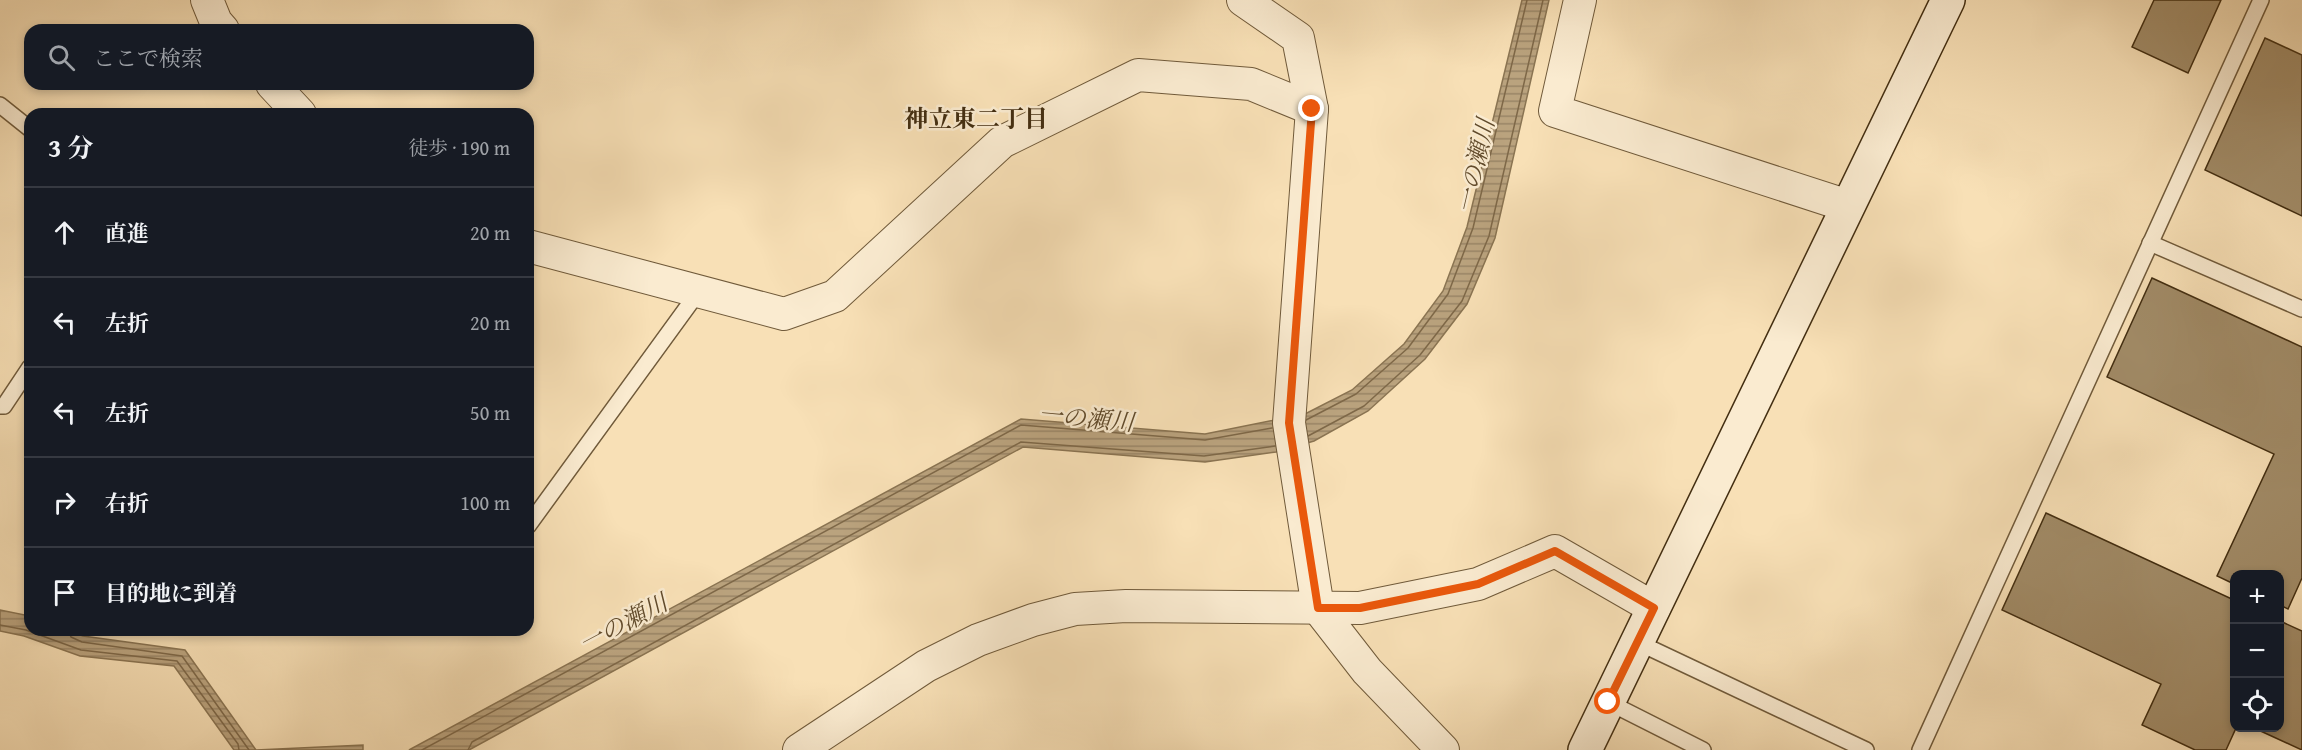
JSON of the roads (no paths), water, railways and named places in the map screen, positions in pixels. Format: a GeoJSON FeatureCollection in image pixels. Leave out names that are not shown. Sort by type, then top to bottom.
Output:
{"type":"FeatureCollection","features":[{"type":"Feature","properties":{"kind":"street"},"geometry":{"type":"LineString","coordinates":[[207,0],[218,24]]}},
{"type":"Feature","properties":{"kind":"street"},"geometry":{"type":"LineString","coordinates":[[1243,0],[1298,38],[1312,109],[1290,415],[1291,452],[1318,608],[1367,671],[1443,750]]}},
{"type":"Feature","properties":{"kind":"street"},"geometry":{"type":"LineString","coordinates":[[1580,0],[1555,111],[1848,206]]}},
{"type":"Feature","properties":{"kind":"street"},"geometry":{"type":"LineString","coordinates":[[1585,750],[1948,0]]}},
{"type":"Feature","properties":{"kind":"street"},"geometry":{"type":"LineString","coordinates":[[534,248],[784,314],[836,296],[1002,142],[1138,75],[1251,84],[1312,109]]}},
{"type":"Feature","properties":{"kind":"street"},"geometry":{"type":"LineString","coordinates":[[278,90],[294,108]]}},
{"type":"Feature","properties":{"kind":"street"},"geometry":{"type":"LineString","coordinates":[[799,750],[926,666],[978,640],[1033,620],[1075,609],[1126,606],[1360,608],[1478,584],[1555,551],[1654,608]]}},
{"type":"Feature","properties":{"kind":"lane"},"geometry":{"type":"LineString","coordinates":[[1920,750],[2261,0]]}},
{"type":"Feature","properties":{"kind":"lane"},"geometry":{"type":"LineString","coordinates":[[0,105],[24,124]]}},
{"type":"Feature","properties":{"kind":"lane"},"geometry":{"type":"LineString","coordinates":[[2150,243],[2302,309]]}},
{"type":"Feature","properties":{"kind":"lane"},"geometry":{"type":"LineString","coordinates":[[534,518],[699,291]]}},
{"type":"Feature","properties":{"kind":"lane"},"geometry":{"type":"LineString","coordinates":[[0,406],[4,406],[24,376]]}},
{"type":"Feature","properties":{"kind":"lane"},"geometry":{"type":"LineString","coordinates":[[1637,642],[1866,750]]}},
{"type":"Feature","properties":{"kind":"lane"},"geometry":{"type":"LineString","coordinates":[[1608,702],[1703,750]]}},
{"type":"Feature","properties":{"kind":"water","name":"一の瀬川"},"geometry":{"type":"Polygon","coordinates":[[[1522,0],[1549,0],[1495,238],[1467,304],[1425,359],[1368,411],[1314,441],[1276,452],[1205,462],[1023,447],[469,750],[409,750],[1021,419],[1205,434],[1305,414],[1352,390],[1404,344],[1443,291],[1467,227],[1522,0]]]}},
{"type":"Feature","properties":{"kind":"water"},"geometry":{"type":"Polygon","coordinates":[[[0,610],[24,615],[24,636],[0,631],[0,610]]]}},
{"type":"Feature","properties":{"kind":"water"},"geometry":{"type":"Polygon","coordinates":[[[24,636],[83,636],[185,650],[256,750],[234,750],[174,666],[80,656],[24,636]]]}},
{"type":"Feature","properties":{"kind":"water"},"geometry":{"type":"Polygon","coordinates":[[[363,745],[363,750],[256,750],[363,745]]]}},
{"type":"Feature","properties":{"kind":"district","name":"神立東二丁目"},"geometry":{"type":"Point","coordinates":[976,118]}}]}
